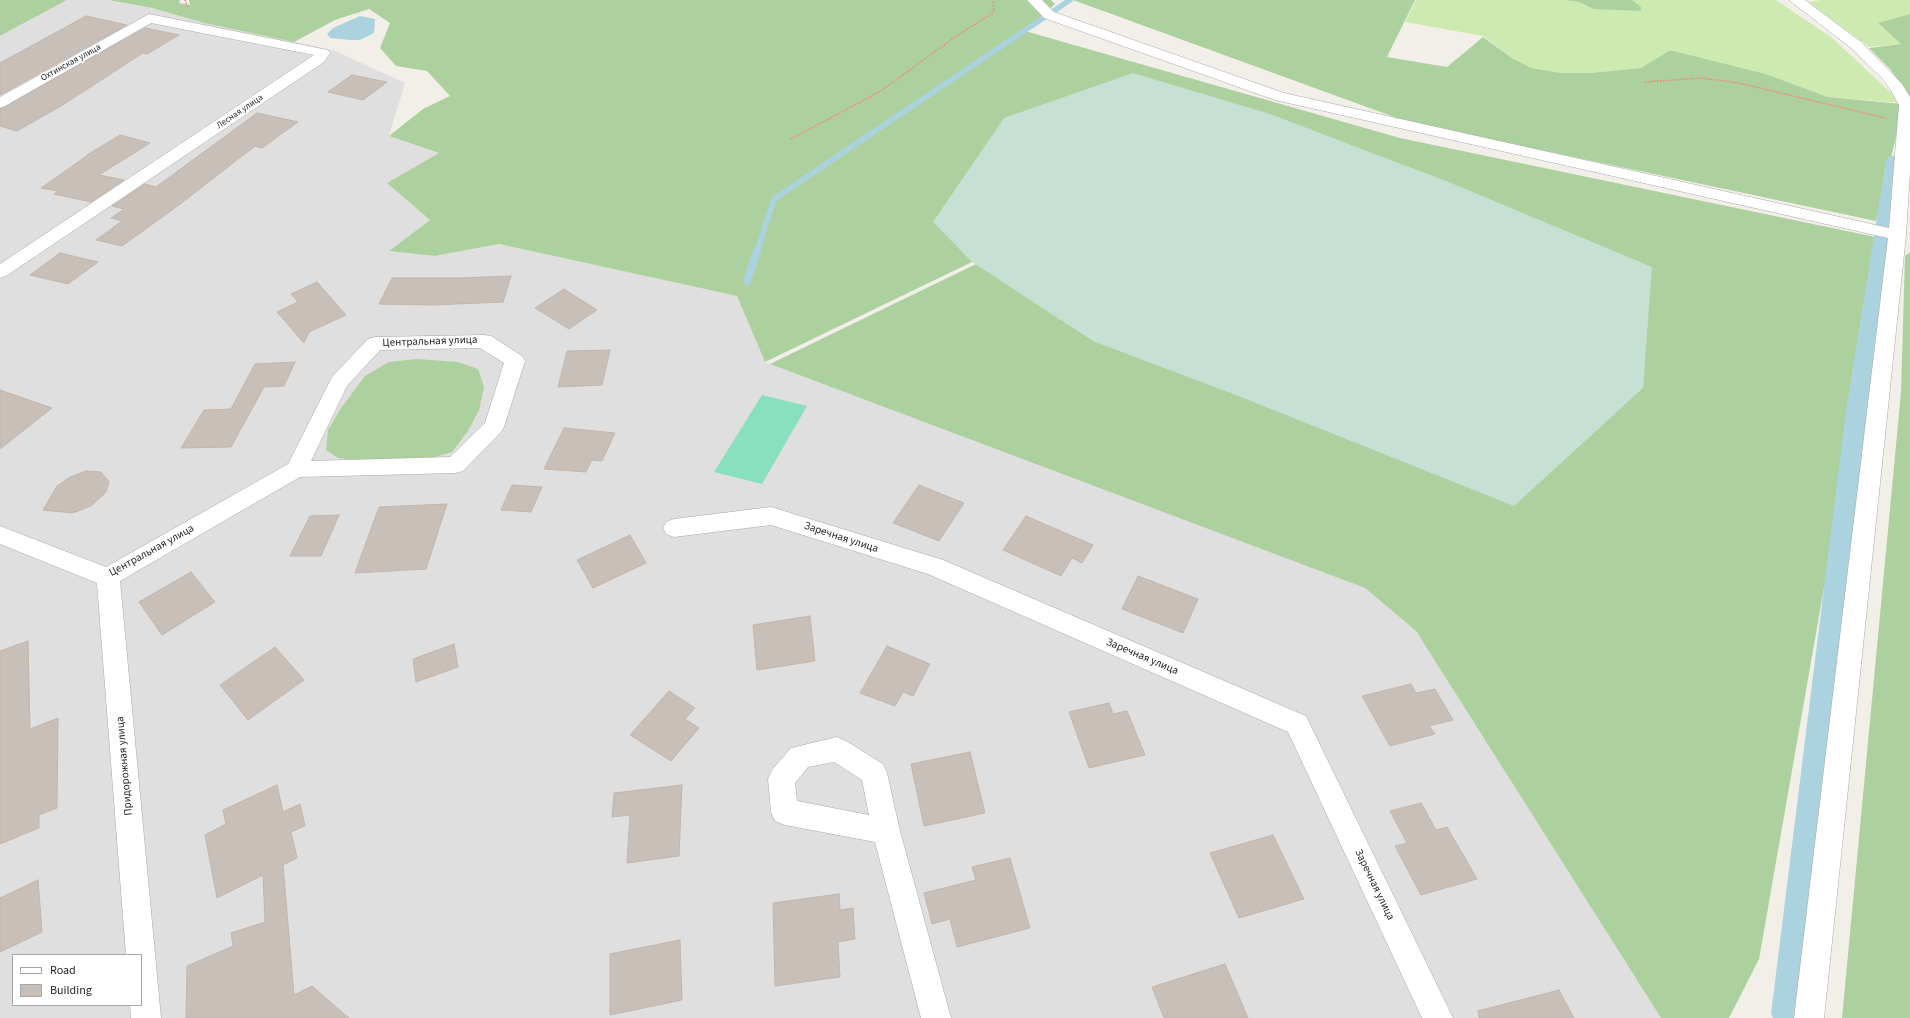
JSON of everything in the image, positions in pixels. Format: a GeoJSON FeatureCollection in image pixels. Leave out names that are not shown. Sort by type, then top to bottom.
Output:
{"type":"FeatureCollection","features":[{"type":"Feature","properties":{"kind":"street"},"geometry":{"type":"LineString","coordinates":[[1034,0],[1048,15],[1280,97],[1897,235]]}},
{"type":"Feature","properties":{"kind":"street"},"geometry":{"type":"LineString","coordinates":[[1796,0],[1856,45],[1887,75],[1897,87],[1907,105],[1907,121],[1897,235],[1809,1018]]}},
{"type":"Feature","properties":{"kind":"street","name":"Лесная улица"},"geometry":{"type":"LineString","coordinates":[[0,272],[319,59],[323,53],[149,18],[143,23]]}},
{"type":"Feature","properties":{"kind":"street","name":"Охтинская улица"},"geometry":{"type":"LineString","coordinates":[[0,103],[143,23]]}},
{"type":"Feature","properties":{"kind":"street","name":"Центральная улица"},"geometry":{"type":"LineString","coordinates":[[0,535],[108,577],[296,470],[455,465],[494,427],[515,361],[484,341],[375,344],[339,382],[296,470]]}},
{"type":"Feature","properties":{"kind":"street","name":"Заречная улица"},"geometry":{"type":"LineString","coordinates":[[674,528],[772,516],[935,567],[1297,724],[1438,1018]]}},
{"type":"Feature","properties":{"kind":"street","name":"Придорожная улица"},"geometry":{"type":"LineString","coordinates":[[108,577],[141,954]]}},
{"type":"Feature","properties":{"kind":"street"},"geometry":{"type":"LineString","coordinates":[[886,832],[936,1018]]}},
{"type":"Feature","properties":{"kind":"street","name":"Придорожная улица"},"geometry":{"type":"LineString","coordinates":[[142,968],[146,1018]]}},
{"type":"Feature","properties":{"kind":"path"},"geometry":{"type":"LineString","coordinates":[[792,139],[881,91],[955,37],[994,12],[993,0]]}},
{"type":"Feature","properties":{"kind":"path"},"geometry":{"type":"LineString","coordinates":[[1645,82],[1689,78],[1739,83],[1868,115],[1907,121]]}},
{"type":"Feature","properties":{"kind":"shaded area"},"geometry":{"type":"Polygon","coordinates":[[[67,0],[106,0],[152,8],[204,23],[333,50],[405,83],[389,136],[439,153],[387,183],[430,220],[389,251],[435,256],[499,244],[737,296],[765,362],[1365,588],[1416,631],[1661,1018],[0,1018],[0,36],[67,0]]]}},
{"type":"Feature","properties":{"kind":"green space"},"geometry":{"type":"Polygon","coordinates":[[[0,0],[67,0],[0,36],[0,0]]]}},
{"type":"Feature","properties":{"kind":"green space"},"geometry":{"type":"Polygon","coordinates":[[[108,0],[180,0],[179,3],[190,5],[189,0],[1051,0],[1055,4],[1025,31],[1400,138],[1885,239],[1759,959],[1729,1018],[1661,1018],[1416,631],[1365,588],[770,364],[976,264],[1116,203],[972,262],[765,362],[737,296],[499,244],[435,256],[389,251],[430,220],[387,183],[439,153],[389,136],[423,109],[450,96],[427,71],[396,66],[380,48],[390,23],[369,9],[335,20],[294,42],[204,23],[152,8],[108,0]]]}},
{"type":"Feature","properties":{"kind":"green space"},"geometry":{"type":"Polygon","coordinates":[[[1073,0],[1415,0],[1387,57],[1447,67],[1483,37],[1512,58],[1531,68],[1561,73],[1590,73],[1641,68],[1670,50],[1766,74],[1828,97],[1902,104],[1900,120],[1876,221],[1408,122],[1073,0]]]}},
{"type":"Feature","properties":{"kind":"green space"},"geometry":{"type":"Polygon","coordinates":[[[1416,0],[1565,0],[1579,2],[1579,0],[1776,0],[1831,37],[1902,103],[1828,97],[1766,74],[1670,50],[1641,68],[1590,73],[1561,73],[1531,69],[1511,57],[1483,36],[1405,22],[1416,0]]]}},
{"type":"Feature","properties":{"kind":"green space"},"geometry":{"type":"Polygon","coordinates":[[[1565,0],[1632,0],[1641,7],[1641,11],[1594,9],[1579,2],[1565,0]]]}},
{"type":"Feature","properties":{"kind":"green space"},"geometry":{"type":"Polygon","coordinates":[[[1821,0],[1910,0],[1910,14],[1878,23],[1901,44],[1869,47],[1808,2],[1821,0]]]}},
{"type":"Feature","properties":{"kind":"green space"},"geometry":{"type":"Polygon","coordinates":[[[1910,14],[1910,97],[1890,69],[1869,48],[1901,44],[1878,23],[1910,14]]]}},
{"type":"Feature","properties":{"kind":"green space"},"geometry":{"type":"Polygon","coordinates":[[[1133,73],[1270,114],[1451,183],[1652,267],[1643,388],[1514,506],[1246,399],[1093,341],[972,262],[933,222],[1004,118],[1133,73]]]}},
{"type":"Feature","properties":{"kind":"green space"},"geometry":{"type":"Polygon","coordinates":[[[1910,252],[1910,1018],[1842,1018],[1901,392],[1905,256],[1910,252]]]}},
{"type":"Feature","properties":{"kind":"green space"},"geometry":{"type":"Polygon","coordinates":[[[417,359],[458,362],[478,369],[484,387],[479,410],[468,431],[452,452],[432,458],[364,461],[338,458],[326,450],[328,430],[341,408],[365,376],[389,362],[417,359]]]}},
{"type":"Feature","properties":{"kind":"green space"},"geometry":{"type":"Polygon","coordinates":[[[762,395],[807,406],[762,484],[714,472],[762,395]]]}},
{"type":"Feature","properties":{"kind":"water"},"geometry":{"type":"Polygon","coordinates":[[[360,16],[375,19],[374,33],[360,40],[330,38],[327,34],[333,28],[360,16]]]}},
{"type":"Feature","properties":{"kind":"building"},"geometry":{"type":"Polygon","coordinates":[[[86,16],[127,25],[0,95],[0,63],[86,16]]]}},
{"type":"Feature","properties":{"kind":"building"},"geometry":{"type":"Polygon","coordinates":[[[145,28],[179,35],[147,54],[143,53],[61,106],[17,131],[0,126],[0,109],[145,28]]]}},
{"type":"Feature","properties":{"kind":"building"},"geometry":{"type":"Polygon","coordinates":[[[352,75],[387,82],[363,100],[328,92],[352,75]]]}},
{"type":"Feature","properties":{"kind":"building"},"geometry":{"type":"Polygon","coordinates":[[[257,113],[298,122],[262,148],[255,146],[179,205],[122,246],[96,240],[122,221],[111,218],[124,209],[112,206],[145,184],[156,187],[257,113]]]}},
{"type":"Feature","properties":{"kind":"building"},"geometry":{"type":"Polygon","coordinates":[[[120,135],[150,143],[99,175],[124,180],[91,202],[54,194],[58,191],[41,188],[87,155],[120,135]]]}},
{"type":"Feature","properties":{"kind":"building"},"geometry":{"type":"Polygon","coordinates":[[[60,253],[98,262],[68,284],[30,275],[60,253]]]}},
{"type":"Feature","properties":{"kind":"building"},"geometry":{"type":"Polygon","coordinates":[[[511,276],[503,302],[432,305],[379,304],[392,278],[511,276]]]}},
{"type":"Feature","properties":{"kind":"building"},"geometry":{"type":"Polygon","coordinates":[[[317,282],[346,315],[309,332],[304,343],[277,312],[298,302],[291,294],[317,282]]]}},
{"type":"Feature","properties":{"kind":"building"},"geometry":{"type":"Polygon","coordinates":[[[564,289],[597,310],[569,329],[535,308],[564,289]]]}},
{"type":"Feature","properties":{"kind":"building"},"geometry":{"type":"Polygon","coordinates":[[[610,350],[602,385],[558,387],[567,351],[610,350]]]}},
{"type":"Feature","properties":{"kind":"building"},"geometry":{"type":"Polygon","coordinates":[[[295,362],[284,386],[264,387],[231,447],[181,448],[204,410],[231,409],[255,364],[295,362]]]}},
{"type":"Feature","properties":{"kind":"building"},"geometry":{"type":"Polygon","coordinates":[[[0,390],[52,408],[0,449],[0,390]]]}},
{"type":"Feature","properties":{"kind":"building"},"geometry":{"type":"Polygon","coordinates":[[[564,428],[615,433],[602,461],[592,460],[586,472],[544,469],[564,428]]]}},
{"type":"Feature","properties":{"kind":"building"},"geometry":{"type":"Polygon","coordinates":[[[86,471],[101,472],[109,482],[106,492],[91,506],[73,513],[43,510],[57,486],[70,477],[86,471]]]}},
{"type":"Feature","properties":{"kind":"building"},"geometry":{"type":"Polygon","coordinates":[[[512,485],[542,487],[531,512],[501,510],[512,485]]]}},
{"type":"Feature","properties":{"kind":"building"},"geometry":{"type":"Polygon","coordinates":[[[919,485],[964,503],[939,541],[893,523],[919,485]]]}},
{"type":"Feature","properties":{"kind":"building"},"geometry":{"type":"Polygon","coordinates":[[[447,504],[426,569],[355,573],[379,507],[447,504]]]}},
{"type":"Feature","properties":{"kind":"building"},"geometry":{"type":"Polygon","coordinates":[[[339,515],[321,556],[290,556],[310,516],[339,515]]]}},
{"type":"Feature","properties":{"kind":"building"},"geometry":{"type":"Polygon","coordinates":[[[1026,516],[1093,545],[1082,563],[1072,558],[1061,576],[1003,550],[1026,516]]]}},
{"type":"Feature","properties":{"kind":"building"},"geometry":{"type":"Polygon","coordinates":[[[630,535],[646,563],[593,588],[577,560],[630,535]]]}},
{"type":"Feature","properties":{"kind":"building"},"geometry":{"type":"Polygon","coordinates":[[[191,572],[215,602],[162,635],[139,602],[191,572]]]}},
{"type":"Feature","properties":{"kind":"building"},"geometry":{"type":"Polygon","coordinates":[[[1138,576],[1198,599],[1183,633],[1122,609],[1138,576]]]}},
{"type":"Feature","properties":{"kind":"building"},"geometry":{"type":"Polygon","coordinates":[[[810,616],[815,661],[757,670],[753,625],[810,616]]]}},
{"type":"Feature","properties":{"kind":"building"},"geometry":{"type":"Polygon","coordinates":[[[28,641],[30,729],[58,718],[57,808],[39,815],[39,828],[0,844],[0,651],[28,641]]]}},
{"type":"Feature","properties":{"kind":"building"},"geometry":{"type":"Polygon","coordinates":[[[454,644],[458,667],[416,682],[413,659],[454,644]]]}},
{"type":"Feature","properties":{"kind":"building"},"geometry":{"type":"Polygon","coordinates":[[[887,646],[930,664],[913,696],[903,692],[895,706],[860,693],[887,646]]]}},
{"type":"Feature","properties":{"kind":"building"},"geometry":{"type":"Polygon","coordinates":[[[275,647],[304,680],[248,720],[220,685],[275,647]]]}},
{"type":"Feature","properties":{"kind":"building"},"geometry":{"type":"Polygon","coordinates":[[[1411,684],[1416,693],[1435,689],[1453,720],[1429,726],[1435,734],[1390,746],[1362,696],[1411,684]]]}},
{"type":"Feature","properties":{"kind":"building"},"geometry":{"type":"Polygon","coordinates":[[[669,691],[695,708],[685,719],[699,728],[671,761],[630,735],[669,691]]]}},
{"type":"Feature","properties":{"kind":"building"},"geometry":{"type":"Polygon","coordinates":[[[1109,703],[1113,714],[1127,711],[1145,755],[1089,768],[1069,712],[1109,703]]]}},
{"type":"Feature","properties":{"kind":"building"},"geometry":{"type":"Polygon","coordinates":[[[970,752],[985,813],[924,826],[911,764],[970,752]]]}},
{"type":"Feature","properties":{"kind":"building"},"geometry":{"type":"Polygon","coordinates":[[[277,785],[283,812],[300,804],[305,826],[291,832],[297,858],[283,865],[294,995],[312,986],[349,1018],[186,1018],[187,966],[233,946],[231,933],[265,922],[263,875],[217,898],[205,835],[226,824],[223,810],[277,785]]]}},
{"type":"Feature","properties":{"kind":"building"},"geometry":{"type":"Polygon","coordinates":[[[682,785],[679,856],[627,863],[630,815],[612,817],[614,793],[682,785]]]}},
{"type":"Feature","properties":{"kind":"building"},"geometry":{"type":"Polygon","coordinates":[[[1421,803],[1436,830],[1447,827],[1477,879],[1421,895],[1395,846],[1407,843],[1390,811],[1421,803]]]}},
{"type":"Feature","properties":{"kind":"building"},"geometry":{"type":"Polygon","coordinates":[[[1273,835],[1304,899],[1239,918],[1210,853],[1273,835]]]}},
{"type":"Feature","properties":{"kind":"building"},"geometry":{"type":"Polygon","coordinates":[[[1010,858],[1030,928],[957,947],[950,919],[932,924],[924,893],[976,880],[972,867],[1010,858]]]}},
{"type":"Feature","properties":{"kind":"building"},"geometry":{"type":"Polygon","coordinates":[[[38,880],[42,932],[0,952],[0,898],[38,880]]]}},
{"type":"Feature","properties":{"kind":"building"},"geometry":{"type":"Polygon","coordinates":[[[839,894],[840,910],[853,908],[855,939],[838,942],[840,977],[775,986],[773,903],[839,894]]]}},
{"type":"Feature","properties":{"kind":"building"},"geometry":{"type":"Polygon","coordinates":[[[680,940],[682,1000],[610,1015],[610,954],[680,940]]]}},
{"type":"Feature","properties":{"kind":"building"},"geometry":{"type":"Polygon","coordinates":[[[1225,964],[1248,1018],[1164,1018],[1152,987],[1225,964]]]}},
{"type":"Feature","properties":{"kind":"building"},"geometry":{"type":"Polygon","coordinates":[[[1559,990],[1574,1018],[1479,1018],[1478,1011],[1559,990]]]}},
{"type":"Feature","properties":{"kind":"waterway"},"geometry":{"type":"LineString","coordinates":[[757,252],[774,199],[1070,0]]}},
{"type":"Feature","properties":{"kind":"waterway"},"geometry":{"type":"LineString","coordinates":[[1789,1014],[1858,411],[1896,161]]}},
{"type":"Feature","properties":{"kind":"waterway"},"geometry":{"type":"LineString","coordinates":[[747,281],[757,251]]}}]}
